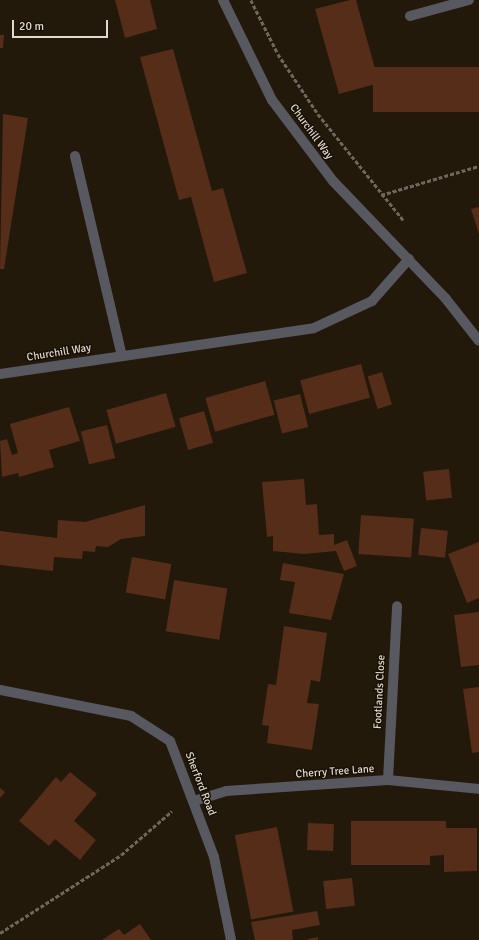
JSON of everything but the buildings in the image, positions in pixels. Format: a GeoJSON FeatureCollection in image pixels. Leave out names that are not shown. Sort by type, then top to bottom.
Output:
{"type":"FeatureCollection","features":[{"type":"Feature","properties":{"kind":"street","name":"Churchill Way"},"geometry":{"type":"LineString","coordinates":[[223,0],[272,100],[333,181],[409,259],[479,341]]}},
{"type":"Feature","properties":{"kind":"street"},"geometry":{"type":"LineString","coordinates":[[410,16],[442,4],[469,0]]}},
{"type":"Feature","properties":{"kind":"street"},"geometry":{"type":"LineString","coordinates":[[75,156],[122,356]]}},
{"type":"Feature","properties":{"kind":"street","name":"Churchill Way"},"geometry":{"type":"LineString","coordinates":[[0,374],[314,328],[372,300],[409,259]]}},
{"type":"Feature","properties":{"kind":"street","name":"Footlands Close"},"geometry":{"type":"LineString","coordinates":[[388,780],[397,606]]}},
{"type":"Feature","properties":{"kind":"street","name":"Sherford Road"},"geometry":{"type":"LineString","coordinates":[[0,690],[116,713],[152,726],[170,741],[214,857],[231,940]]}},
{"type":"Feature","properties":{"kind":"street","name":"Cherry Tree Lane"},"geometry":{"type":"LineString","coordinates":[[194,801],[226,791],[388,780],[479,789]]}},
{"type":"Feature","properties":{"kind":"path"},"geometry":{"type":"LineString","coordinates":[[251,0],[278,54],[318,114],[381,195],[406,223]]}},
{"type":"Feature","properties":{"kind":"path"},"geometry":{"type":"LineString","coordinates":[[381,195],[479,166]]}},
{"type":"Feature","properties":{"kind":"path"},"geometry":{"type":"LineString","coordinates":[[0,933],[121,855],[177,807],[194,801]]}}]}
